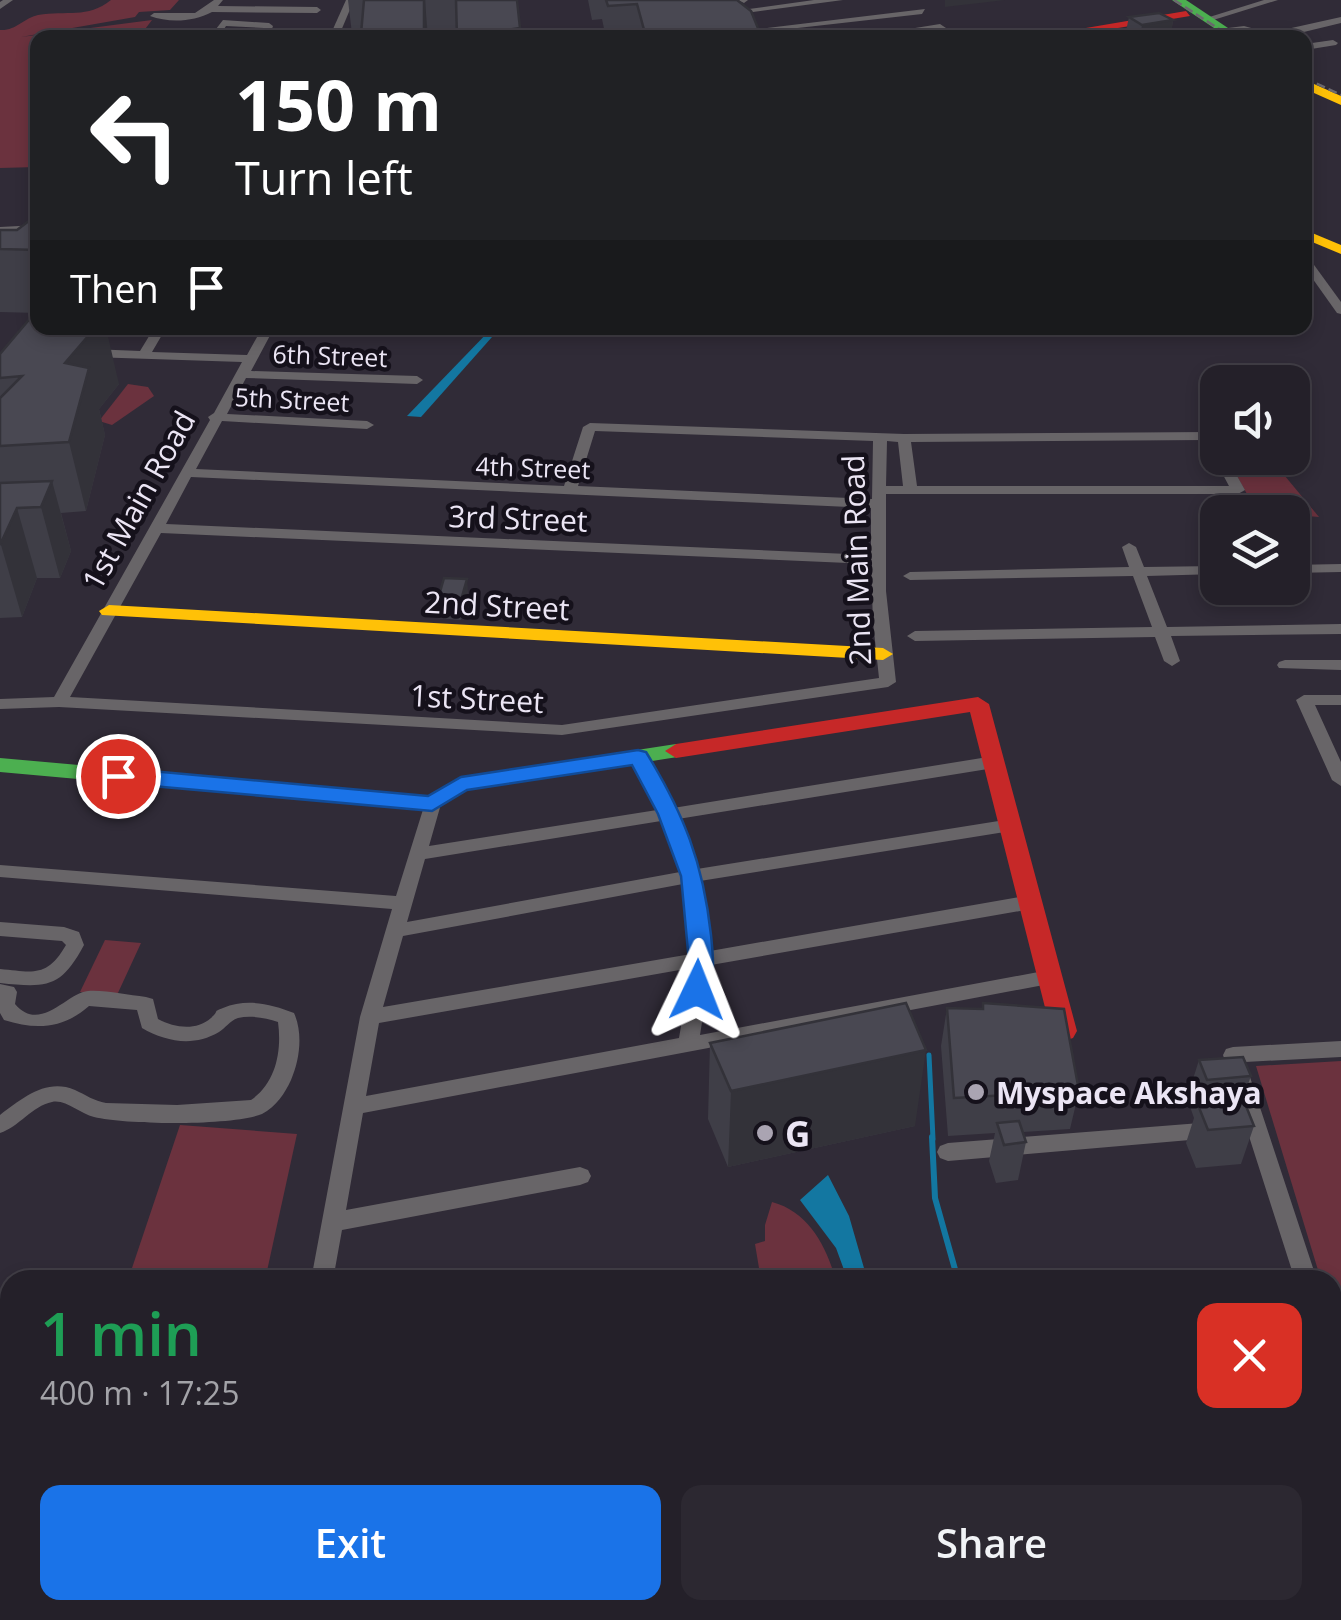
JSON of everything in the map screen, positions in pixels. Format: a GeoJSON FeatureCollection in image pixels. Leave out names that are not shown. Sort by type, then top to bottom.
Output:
{"type":"FeatureCollection","features":[{"type":"Feature","properties":{"kind":"street"},"geometry":{"type":"LineString","coordinates":[[0,6],[9,0]]}},
{"type":"Feature","properties":{"kind":"street"},"geometry":{"type":"LineString","coordinates":[[336,30],[350,0]]}},
{"type":"Feature","properties":{"kind":"street"},"geometry":{"type":"LineString","coordinates":[[839,0],[757,14],[860,18],[922,11]]}},
{"type":"Feature","properties":{"kind":"street"},"geometry":{"type":"LineString","coordinates":[[1165,0],[1209,23],[1240,30]]}},
{"type":"Feature","properties":{"kind":"street"},"geometry":{"type":"LineString","coordinates":[[1126,30],[1209,23],[1274,0]]}},
{"type":"Feature","properties":{"kind":"street"},"geometry":{"type":"LineString","coordinates":[[814,2],[841,30]]}},
{"type":"Feature","properties":{"kind":"street"},"geometry":{"type":"LineString","coordinates":[[771,28],[905,2],[956,30]]}},
{"type":"Feature","properties":{"kind":"street"},"geometry":{"type":"LineString","coordinates":[[183,30],[192,18],[215,4],[317,10]]}},
{"type":"Feature","properties":{"kind":"street"},"geometry":{"type":"LineString","coordinates":[[154,16],[192,18]]}},
{"type":"Feature","properties":{"kind":"street"},"geometry":{"type":"LineString","coordinates":[[860,18],[875,30]]}},
{"type":"Feature","properties":{"kind":"street"},"geometry":{"type":"LineString","coordinates":[[1300,30],[1341,20]]}},
{"type":"Feature","properties":{"kind":"street"},"geometry":{"type":"LineString","coordinates":[[218,30],[223,22],[269,26],[267,30]]}},
{"type":"Feature","properties":{"kind":"street"},"geometry":{"type":"LineString","coordinates":[[795,26],[799,30]]}},
{"type":"Feature","properties":{"kind":"street"},"geometry":{"type":"LineString","coordinates":[[1312,46],[1332,43]]}},
{"type":"Feature","properties":{"kind":"street"},"geometry":{"type":"LineString","coordinates":[[1312,84],[1341,98]]}},
{"type":"Feature","properties":{"kind":"street"},"geometry":{"type":"LineString","coordinates":[[0,227],[30,225]]}},
{"type":"Feature","properties":{"kind":"street"},"geometry":{"type":"LineString","coordinates":[[1312,240],[1341,250]]}},
{"type":"Feature","properties":{"kind":"street"},"geometry":{"type":"LineString","coordinates":[[1312,270],[1341,310]]}},
{"type":"Feature","properties":{"kind":"street"},"geometry":{"type":"LineString","coordinates":[[144,355],[156,335]]}},
{"type":"Feature","properties":{"kind":"street","name":"1st Main Road"},"geometry":{"type":"LineString","coordinates":[[59,702],[264,335]]}},
{"type":"Feature","properties":{"kind":"street"},"geometry":{"type":"LineString","coordinates":[[72,352],[250,359]]}},
{"type":"Feature","properties":{"kind":"street","name":"6th Street"},"geometry":{"type":"LineString","coordinates":[[240,374],[417,380]]}},
{"type":"Feature","properties":{"kind":"street","name":"5th Street"},"geometry":{"type":"LineString","coordinates":[[215,417],[366,426]]}},
{"type":"Feature","properties":{"kind":"street"},"geometry":{"type":"LineString","coordinates":[[569,491],[590,427],[904,438],[1200,436]]}},
{"type":"Feature","properties":{"kind":"street","name":"2nd Main Road"},"geometry":{"type":"LineString","coordinates":[[880,437],[883,654],[888,682]]}},
{"type":"Feature","properties":{"kind":"street"},"geometry":{"type":"LineString","coordinates":[[904,438],[911,491]]}},
{"type":"Feature","properties":{"kind":"street","name":"4th Street"},"geometry":{"type":"LineString","coordinates":[[184,473],[569,491],[879,497],[911,491],[1238,490],[1230,475]]}},
{"type":"Feature","properties":{"kind":"street","name":"3rd Street"},"geometry":{"type":"LineString","coordinates":[[154,528],[880,560]]}},
{"type":"Feature","properties":{"kind":"street"},"geometry":{"type":"LineString","coordinates":[[1129,547],[1172,660]]}},
{"type":"Feature","properties":{"kind":"street"},"geometry":{"type":"LineString","coordinates":[[1310,569],[1341,568]]}},
{"type":"Feature","properties":{"kind":"street"},"geometry":{"type":"LineString","coordinates":[[910,576],[1200,570]]}},
{"type":"Feature","properties":{"kind":"street","name":"2nd Street"},"geometry":{"type":"LineString","coordinates":[[109,610],[883,654]]}},
{"type":"Feature","properties":{"kind":"street"},"geometry":{"type":"LineString","coordinates":[[915,636],[1341,630]]}},
{"type":"Feature","properties":{"kind":"street"},"geometry":{"type":"LineString","coordinates":[[1285,665],[1341,664]]}},
{"type":"Feature","properties":{"kind":"street","name":"1st Street"},"geometry":{"type":"LineString","coordinates":[[0,704],[59,702],[562,730],[888,682]]}},
{"type":"Feature","properties":{"kind":"street"},"geometry":{"type":"LineString","coordinates":[[1339,770],[1304,700],[1341,700]]}},
{"type":"Feature","properties":{"kind":"street"},"geometry":{"type":"LineString","coordinates":[[0,765],[432,804],[461,784],[978,704],[1064,1031]]}},
{"type":"Feature","properties":{"kind":"street"},"geometry":{"type":"LineString","coordinates":[[638,757],[669,814],[692,876],[702,962],[688,1044]]}},
{"type":"Feature","properties":{"kind":"street"},"geometry":{"type":"LineString","coordinates":[[420,854],[994,762]]}},
{"type":"Feature","properties":{"kind":"street"},"geometry":{"type":"LineString","coordinates":[[324,1270],[370,1017],[432,804]]}},
{"type":"Feature","properties":{"kind":"street"},"geometry":{"type":"LineString","coordinates":[[398,930],[692,876],[1011,825]]}},
{"type":"Feature","properties":{"kind":"street"},"geometry":{"type":"LineString","coordinates":[[0,870],[405,903]]}},
{"type":"Feature","properties":{"kind":"street"},"geometry":{"type":"LineString","coordinates":[[370,1017],[1032,902]]}},
{"type":"Feature","properties":{"kind":"street"},"geometry":{"type":"LineString","coordinates":[[0,929],[64,934],[72,937],[75,945],[54,977],[0,976]]}},
{"type":"Feature","properties":{"kind":"street"},"geometry":{"type":"LineString","coordinates":[[354,1106],[1049,977]]}},
{"type":"Feature","properties":{"kind":"street"},"geometry":{"type":"LineString","coordinates":[[0,991],[7,992],[5,1004],[11,1016],[32,1022],[53,1021],[84,998],[146,1004],[149,1023],[164,1033],[198,1034],[224,1016],[242,1010],[278,1014],[287,1018],[290,1029],[283,1080],[257,1107],[205,1112],[94,1109],[68,1094],[54,1093],[40,1096],[0,1125]]}},
{"type":"Feature","properties":{"kind":"street"},"geometry":{"type":"LineString","coordinates":[[1303,1270],[1233,1055],[1341,1049]]}},
{"type":"Feature","properties":{"kind":"street"},"geometry":{"type":"LineString","coordinates":[[948,1152],[1258,1125]]}},
{"type":"Feature","properties":{"kind":"street"},"geometry":{"type":"LineString","coordinates":[[333,1222],[580,1176]]}},
{"type":"Feature","properties":{"kind":"shaded area"},"geometry":{"type":"Polygon","coordinates":[[[111,0],[179,0],[170,10],[139,12],[135,17],[61,30],[30,30],[30,35],[21,37],[30,36],[30,167],[0,168],[0,30],[38,15],[76,13],[111,0]]]}},
{"type":"Feature","properties":{"kind":"shaded area"},"geometry":{"type":"Polygon","coordinates":[[[152,20],[144,30],[75,30],[152,20]]]}},
{"type":"Feature","properties":{"kind":"shaded area"},"geometry":{"type":"Polygon","coordinates":[[[128,384],[148,387],[154,396],[112,425],[99,421],[128,384]]]}},
{"type":"Feature","properties":{"kind":"shaded area"},"geometry":{"type":"Polygon","coordinates":[[[1236,475],[1284,475],[1301,495],[1248,495],[1236,475]]]}},
{"type":"Feature","properties":{"kind":"shaded area"},"geometry":{"type":"Polygon","coordinates":[[[105,940],[141,943],[117,995],[80,992],[105,940]]]}},
{"type":"Feature","properties":{"kind":"shaded area"},"geometry":{"type":"Polygon","coordinates":[[[1341,1061],[1341,1270],[1318,1270],[1256,1066],[1341,1061]]]}},
{"type":"Feature","properties":{"kind":"shaded area"},"geometry":{"type":"Polygon","coordinates":[[[180,1125],[297,1134],[267,1270],[131,1270],[180,1125]]]}},
{"type":"Feature","properties":{"kind":"shaded area"},"geometry":{"type":"Polygon","coordinates":[[[772,1202],[796,1214],[814,1232],[832,1270],[759,1270],[755,1244],[765,1241],[772,1202]]]}},
{"type":"Feature","properties":{"kind":"water"},"geometry":{"type":"Polygon","coordinates":[[[485,335],[494,335],[421,417],[407,416],[485,335]]]}},
{"type":"Feature","properties":{"kind":"water"},"geometry":{"type":"Polygon","coordinates":[[[828,1175],[849,1216],[865,1270],[844,1270],[836,1248],[800,1200],[828,1175]]]}},
{"type":"Feature","properties":{"kind":"building"},"geometry":{"type":"Polygon","coordinates":[[[364,0],[424,0],[424,30],[361,30],[364,0]]]}},
{"type":"Feature","properties":{"kind":"building"},"geometry":{"type":"Polygon","coordinates":[[[456,0],[517,0],[520,28],[457,30],[456,0]]]}},
{"type":"Feature","properties":{"kind":"building"},"geometry":{"type":"Polygon","coordinates":[[[606,0],[737,0],[751,11],[759,30],[644,30],[637,4],[608,6],[606,0]]]}},
{"type":"Feature","properties":{"kind":"building"},"geometry":{"type":"Polygon","coordinates":[[[1159,13],[1173,20],[1142,25],[1129,17],[1159,13]]]}},
{"type":"Feature","properties":{"kind":"building"},"geometry":{"type":"Polygon","coordinates":[[[30,220],[30,250],[0,249],[0,230],[17,230],[30,220]]]}},
{"type":"Feature","properties":{"kind":"building"},"geometry":{"type":"Polygon","coordinates":[[[30,319],[30,335],[89,335],[65,363],[89,368],[69,442],[0,446],[0,398],[22,376],[0,378],[0,354],[30,319]]]}},
{"type":"Feature","properties":{"kind":"building"},"geometry":{"type":"Polygon","coordinates":[[[52,481],[41,507],[17,508],[0,545],[0,483],[52,481]]]}},
{"type":"Feature","properties":{"kind":"building"},"geometry":{"type":"Polygon","coordinates":[[[444,578],[467,579],[459,607],[436,606],[444,578]]]}},
{"type":"Feature","properties":{"kind":"building"},"geometry":{"type":"Polygon","coordinates":[[[906,1003],[926,1050],[731,1091],[710,1043],[906,1003]]]}},
{"type":"Feature","properties":{"kind":"building"},"geometry":{"type":"Polygon","coordinates":[[[983,1003],[1064,1009],[1079,1091],[954,1098],[947,1008],[983,1009],[983,1003]]]}},
{"type":"Feature","properties":{"kind":"building"},"geometry":{"type":"Polygon","coordinates":[[[1243,1057],[1251,1076],[1207,1080],[1199,1060],[1243,1057]]]}},
{"type":"Feature","properties":{"kind":"building"},"geometry":{"type":"Polygon","coordinates":[[[1244,1101],[1254,1126],[1208,1130],[1198,1105],[1244,1101]]]}},
{"type":"Feature","properties":{"kind":"building"},"geometry":{"type":"Polygon","coordinates":[[[1019,1121],[1026,1142],[1004,1145],[997,1123],[1019,1121]]]}},
{"type":"Feature","properties":{"kind":"waterway"},"geometry":{"type":"LineString","coordinates":[[929,1055],[933,1139]]}},
{"type":"Feature","properties":{"kind":"waterway"},"geometry":{"type":"LineString","coordinates":[[932,1137],[935,1198],[955,1270]]}},
{"type":"Feature","properties":{"kind":"railway"},"geometry":{"type":"LineString","coordinates":[[1174,0],[1221,30]]}},
{"type":"Feature","properties":{"kind":"railway"},"geometry":{"type":"LineString","coordinates":[[1312,81],[1341,95]]}},
{"type":"Feature","properties":{"kind":"traffic: fast"},"geometry":{"type":"LineString","coordinates":[[1178,0],[1225,30]]}},
{"type":"Feature","properties":{"kind":"traffic: fast"},"geometry":{"type":"LineString","coordinates":[[0,765],[432,804],[461,784],[676,751]]}},
{"type":"Feature","properties":{"kind":"traffic: slow"},"geometry":{"type":"LineString","coordinates":[[1312,87],[1341,101]]}},
{"type":"Feature","properties":{"kind":"traffic: slow"},"geometry":{"type":"LineString","coordinates":[[1312,237],[1341,250]]}},
{"type":"Feature","properties":{"kind":"traffic: slow"},"geometry":{"type":"LineString","coordinates":[[109,611],[883,654]]}},
{"type":"Feature","properties":{"kind":"traffic: jam"},"geometry":{"type":"LineString","coordinates":[[1083,30],[1186,14]]}},
{"type":"Feature","properties":{"kind":"traffic: jam"},"geometry":{"type":"LineString","coordinates":[[676,751],[978,704],[1064,1031]]}},
{"type":"Feature","properties":{"kind":"place","name":"Myspace Akshaya"},"geometry":{"type":"Point","coordinates":[976,1092]}},
{"type":"Feature","properties":{"kind":"place","name":"G"},"geometry":{"type":"Point","coordinates":[765,1133]}},
{"type":"Feature","properties":{"kind":"route"},"geometry":{"type":"LineString","coordinates":[[118,776],[432,804],[461,784],[638,757],[669,814],[692,876],[702,962],[697,990]]}}]}
